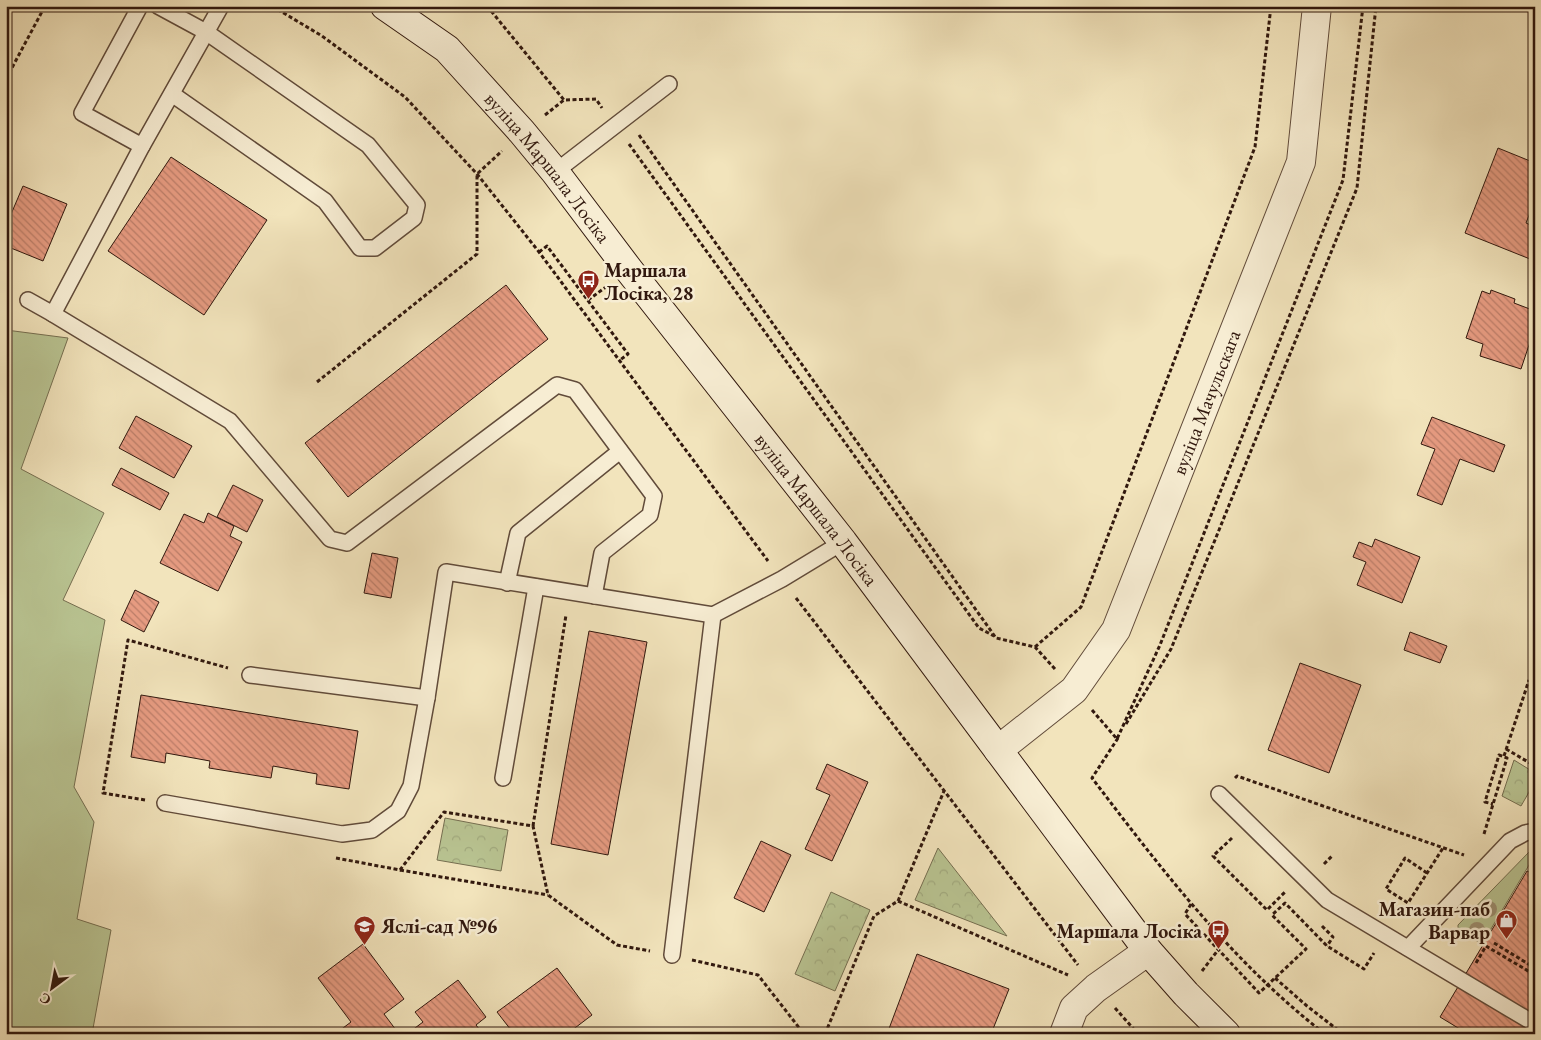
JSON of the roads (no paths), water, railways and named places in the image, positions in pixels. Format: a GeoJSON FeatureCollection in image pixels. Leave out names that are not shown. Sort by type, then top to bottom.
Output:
{"type":"FeatureCollection","features":[{"type":"Feature","properties":{"kind":"main road","name":"вуліца Маршала Лосіка"},"geometry":{"type":"LineString","coordinates":[[385,6],[447,49],[522,132],[555,172],[629,270],[843,542],[1148,951],[1186,994],[1226,1034]]}},
{"type":"Feature","properties":{"kind":"main road","name":"вуліца Мачульскага"},"geometry":{"type":"LineString","coordinates":[[998,750],[1074,690],[1116,630],[1302,162],[1317,6]]}},
{"type":"Feature","properties":{"kind":"main road"},"geometry":{"type":"LineString","coordinates":[[1064,1034],[1074,1008],[1096,988],[1148,951]]}},
{"type":"Feature","properties":{"kind":"lane"},"geometry":{"type":"LineString","coordinates":[[140,6],[82,113],[142,146]]}},
{"type":"Feature","properties":{"kind":"lane"},"geometry":{"type":"LineString","coordinates":[[158,6],[206,32],[368,145],[417,205],[414,218],[375,248],[360,248],[325,201],[172,94]]}},
{"type":"Feature","properties":{"kind":"lane"},"geometry":{"type":"LineString","coordinates":[[53,314],[142,146],[221,6]]}},
{"type":"Feature","properties":{"kind":"lane"},"geometry":{"type":"LineString","coordinates":[[555,172],[669,84]]}},
{"type":"Feature","properties":{"kind":"lane"},"geometry":{"type":"LineString","coordinates":[[28,300],[230,421],[330,539],[347,543],[557,385],[575,390],[654,496],[650,514],[602,553],[594,596]]}},
{"type":"Feature","properties":{"kind":"lane"},"geometry":{"type":"LineString","coordinates":[[507,583],[518,533],[620,450]]}},
{"type":"Feature","properties":{"kind":"lane"},"geometry":{"type":"LineString","coordinates":[[165,803],[342,834],[372,830],[398,811],[412,786],[446,572],[713,615],[782,580],[843,542]]}},
{"type":"Feature","properties":{"kind":"lane"},"geometry":{"type":"LineString","coordinates":[[503,778],[536,587]]}},
{"type":"Feature","properties":{"kind":"lane"},"geometry":{"type":"LineString","coordinates":[[672,955],[713,615]]}},
{"type":"Feature","properties":{"kind":"lane"},"geometry":{"type":"LineString","coordinates":[[250,674],[427,698]]}},
{"type":"Feature","properties":{"kind":"lane"},"geometry":{"type":"LineString","coordinates":[[1219,794],[1327,900],[1535,1024]]}},
{"type":"Feature","properties":{"kind":"lane"},"geometry":{"type":"LineString","coordinates":[[1408,948],[1510,841],[1525,833],[1535,831]]}},
{"type":"Feature","properties":{"kind":"place","name":"Маршала Лосіка, 28"},"geometry":{"type":"Point","coordinates":[588,300]}},
{"type":"Feature","properties":{"kind":"place","name":"Магазин-паб Варвар"},"geometry":{"type":"Point","coordinates":[1506,940]}},
{"type":"Feature","properties":{"kind":"place","name":"Яслі-сад №96"},"geometry":{"type":"Point","coordinates":[365,945]}},
{"type":"Feature","properties":{"kind":"place","name":"Маршала Лосіка"},"geometry":{"type":"Point","coordinates":[1218,950]}}]}
